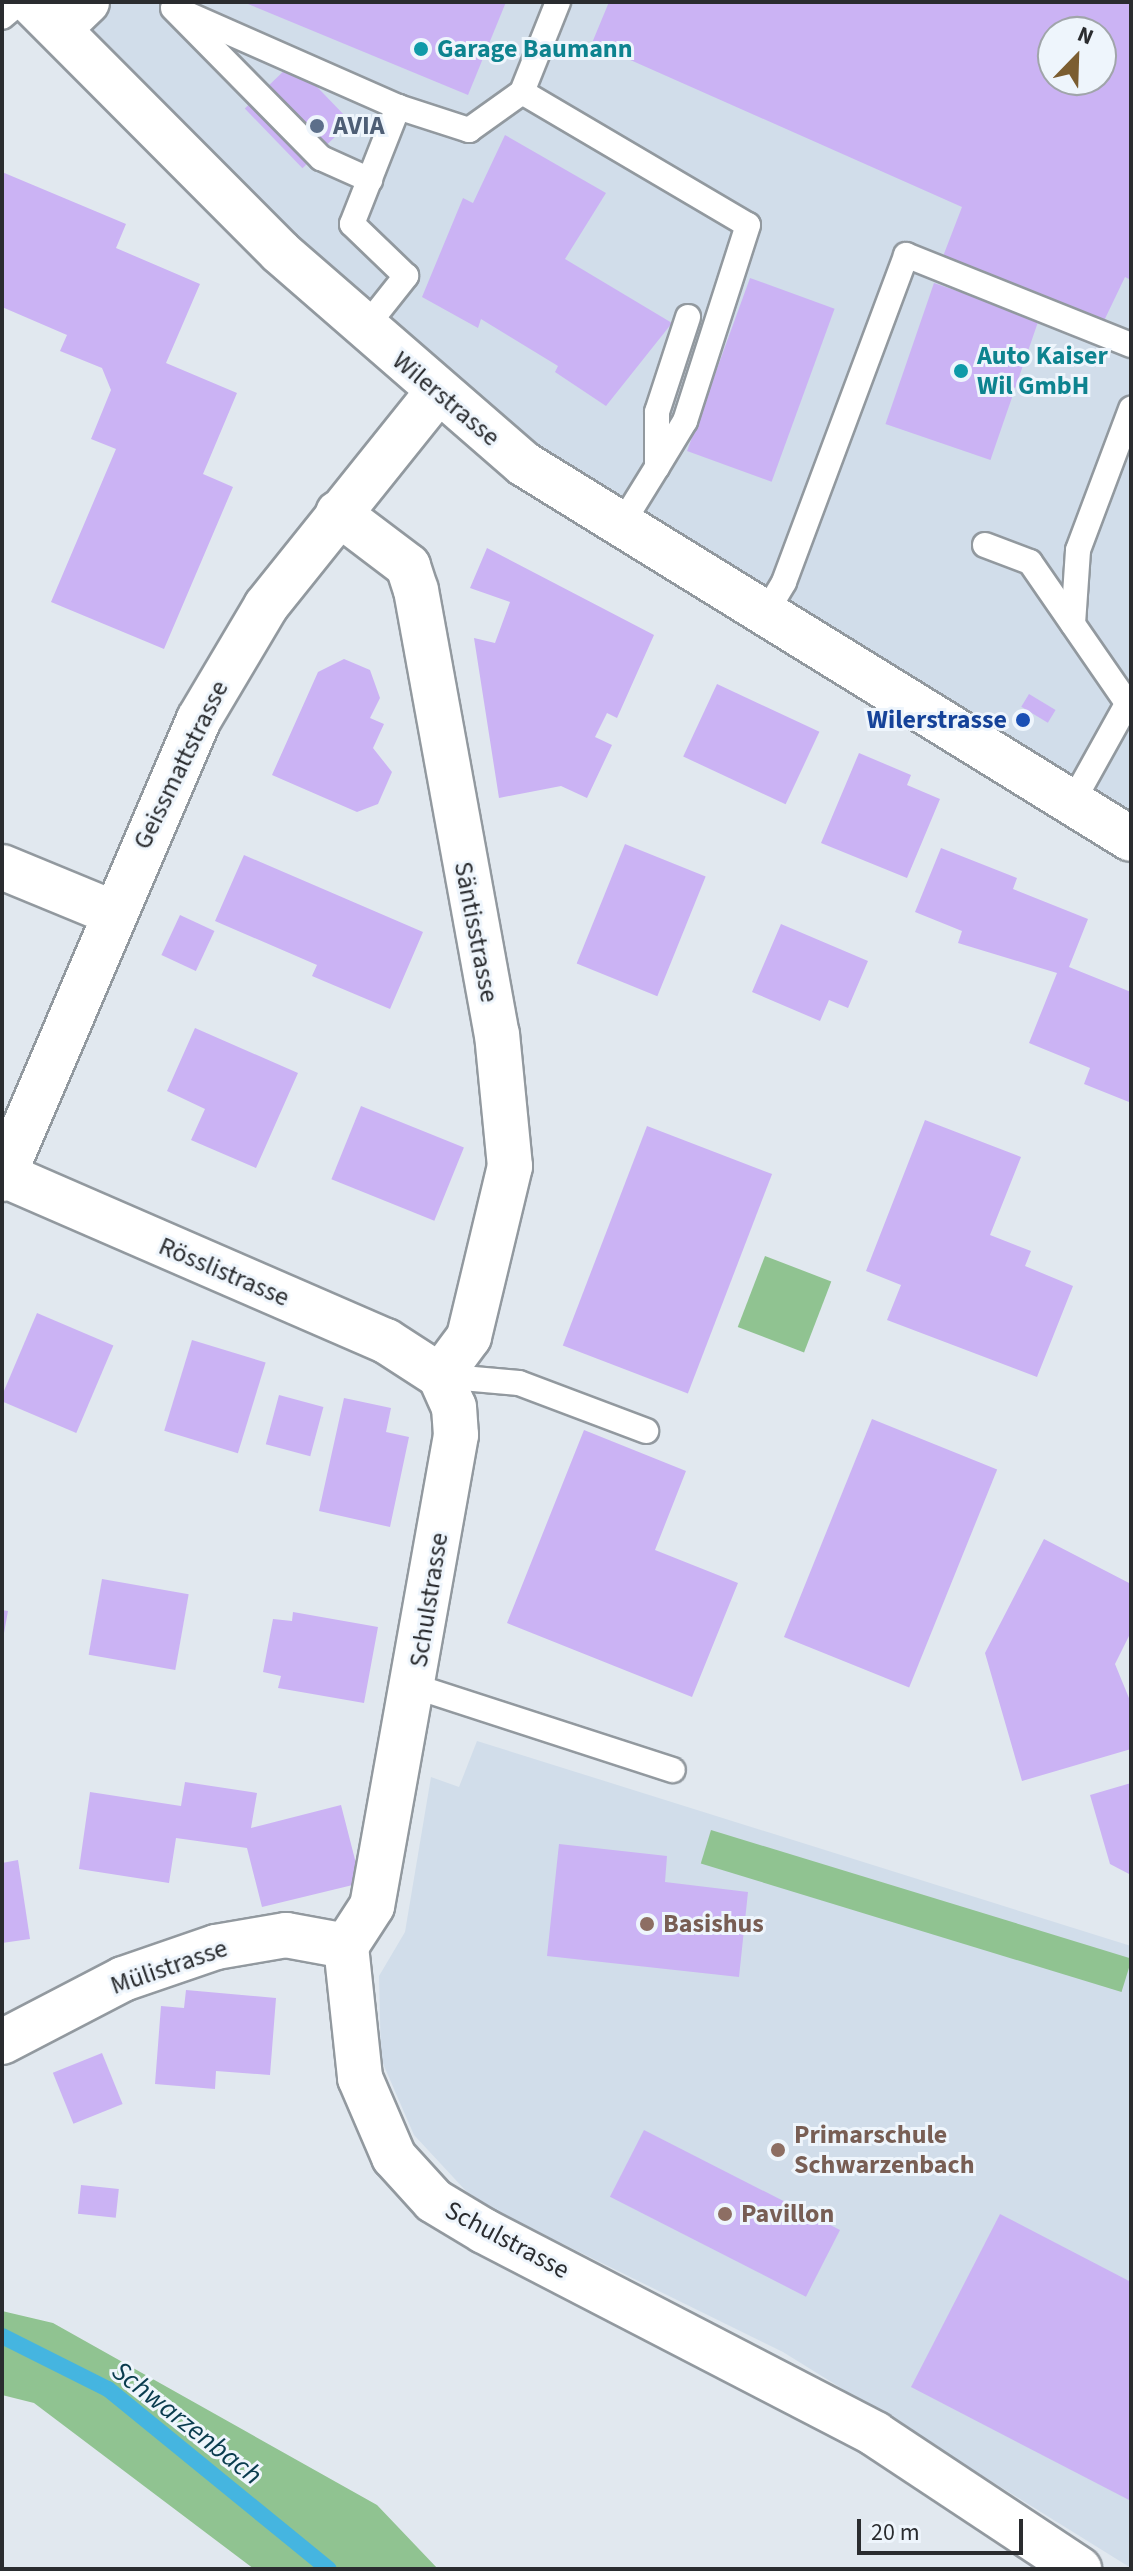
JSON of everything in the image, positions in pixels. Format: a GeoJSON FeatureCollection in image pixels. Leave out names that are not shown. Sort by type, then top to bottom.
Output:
{"type":"FeatureCollection","features":[{"type":"Feature","properties":{"kind":"street","name":"Wilerstrasse"},"geometry":{"type":"LineString","coordinates":[[59,11],[364,329],[436,394],[524,464],[620,527],[1131,839]]}},
{"type":"Feature","properties":{"kind":"street","name":"Geissmattstrasse"},"geometry":{"type":"LineString","coordinates":[[3,1177],[111,912],[199,719],[266,606],[436,394]]}},
{"type":"Feature","properties":{"kind":"street","name":"Säntisstrasse"},"geometry":{"type":"LineString","coordinates":[[338,513],[408,566],[416,590],[497,1034],[510,1166],[469,1337],[440,1376]]}},
{"type":"Feature","properties":{"kind":"street"},"geometry":{"type":"LineString","coordinates":[[2,867],[111,912]]}},
{"type":"Feature","properties":{"kind":"street","name":"Rösslistrasse"},"geometry":{"type":"LineString","coordinates":[[3,1177],[386,1341],[440,1376]]}},
{"type":"Feature","properties":{"kind":"street","name":"Schulstrasse"},"geometry":{"type":"LineString","coordinates":[[440,1376],[456,1435],[414,1686],[372,1906],[346,1946],[360,2078],[394,2157],[434,2201],[875,2434],[1079,2569]]}},
{"type":"Feature","properties":{"kind":"street","name":"Mülistrasse"},"geometry":{"type":"LineString","coordinates":[[2,2042],[123,1979],[216,1947],[286,1935],[346,1946]]}},
{"type":"Feature","properties":{"kind":"lane"},"geometry":{"type":"LineString","coordinates":[[2,17],[20,2]]}},
{"type":"Feature","properties":{"kind":"lane"},"geometry":{"type":"LineString","coordinates":[[166,5],[398,107],[469,130],[522,92],[558,2]]}},
{"type":"Feature","properties":{"kind":"lane"},"geometry":{"type":"LineString","coordinates":[[166,5],[321,158],[370,180]]}},
{"type":"Feature","properties":{"kind":"lane"},"geometry":{"type":"LineString","coordinates":[[522,92],[748,225],[685,421],[620,527]]}},
{"type":"Feature","properties":{"kind":"lane"},"geometry":{"type":"LineString","coordinates":[[364,329],[406,276],[352,224],[398,107]]}},
{"type":"Feature","properties":{"kind":"lane"},"geometry":{"type":"LineString","coordinates":[[765,614],[830,489],[906,255],[1131,345]]}},
{"type":"Feature","properties":{"kind":"lane"},"geometry":{"type":"LineString","coordinates":[[657,467],[657,412],[688,317]]}},
{"type":"Feature","properties":{"kind":"lane"},"geometry":{"type":"LineString","coordinates":[[1073,624],[1078,550],[1131,409]]}},
{"type":"Feature","properties":{"kind":"lane"},"geometry":{"type":"LineString","coordinates":[[985,545],[1030,562],[1130,700],[1072,803]]}},
{"type":"Feature","properties":{"kind":"lane"},"geometry":{"type":"LineString","coordinates":[[440,1376],[519,1383],[646,1431]]}},
{"type":"Feature","properties":{"kind":"lane"},"geometry":{"type":"LineString","coordinates":[[414,1686],[673,1770]]}},
{"type":"Feature","properties":{"kind":"shaded area"},"geometry":{"type":"Polygon","coordinates":[[[87,2],[1131,2],[1131,839],[620,527],[59,29],[87,2]]]}},
{"type":"Feature","properties":{"kind":"shaded area","name":"Primarschule Schwarzenbach"},"geometry":{"type":"Polygon","coordinates":[[[477,1741],[1131,1946],[1131,2568],[783,2352],[498,2212],[466,2191],[414,2135],[381,2059],[379,1976],[405,1932],[431,1777],[459,1787],[477,1741]]]}},
{"type":"Feature","properties":{"kind":"green space"},"geometry":{"type":"Polygon","coordinates":[[[765,1256],[831,1281],[804,1352],[738,1327],[765,1256]]]}},
{"type":"Feature","properties":{"kind":"green space"},"geometry":{"type":"Polygon","coordinates":[[[711,1830],[1131,1958],[1122,1992],[701,1863],[711,1830]]]}},
{"type":"Feature","properties":{"kind":"green space"},"geometry":{"type":"Polygon","coordinates":[[[2,2311],[53,2323],[377,2505],[438,2569],[254,2569],[34,2403],[2,2395],[2,2311]]]}},
{"type":"Feature","properties":{"kind":"building","name":"Garage Baumann"},"geometry":{"type":"Polygon","coordinates":[[[243,2],[506,2],[468,95],[243,2]]]}},
{"type":"Feature","properties":{"kind":"building"},"geometry":{"type":"Polygon","coordinates":[[[609,2],[1131,2],[1131,280],[1125,277],[1102,325],[942,259],[962,207],[592,43],[609,2]]]}},
{"type":"Feature","properties":{"kind":"building"},"geometry":{"type":"Polygon","coordinates":[[[293,62],[351,122],[302,168],[245,109],[293,62]]]}},
{"type":"Feature","properties":{"kind":"building"},"geometry":{"type":"Polygon","coordinates":[[[505,135],[606,193],[565,259],[672,323],[606,406],[555,372],[558,366],[481,319],[478,328],[422,297],[463,198],[473,203],[505,135]]]}},
{"type":"Feature","properties":{"kind":"building"},"geometry":{"type":"Polygon","coordinates":[[[2,172],[126,224],[116,248],[200,284],[166,363],[237,393],[203,474],[233,487],[164,649],[51,602],[116,449],[91,439],[111,390],[102,368],[60,351],[67,335],[2,307],[2,172]]]}},
{"type":"Feature","properties":{"kind":"building"},"geometry":{"type":"Polygon","coordinates":[[[750,278],[835,309],[772,482],[687,451],[750,278]]]}},
{"type":"Feature","properties":{"kind":"building","name":"Auto Kaiser Wil GmbH"},"geometry":{"type":"Polygon","coordinates":[[[934,283],[1039,319],[990,460],[885,424],[934,283]]]}},
{"type":"Feature","properties":{"kind":"building"},"geometry":{"type":"Polygon","coordinates":[[[487,548],[654,635],[617,718],[607,713],[595,737],[612,745],[587,798],[561,786],[499,798],[474,638],[495,643],[510,602],[470,588],[487,548]]]}},
{"type":"Feature","properties":{"kind":"building"},"geometry":{"type":"Polygon","coordinates":[[[344,659],[370,670],[380,698],[370,718],[384,724],[373,748],[392,772],[378,804],[357,812],[272,775],[318,672],[344,659]]]}},
{"type":"Feature","properties":{"kind":"building"},"geometry":{"type":"Polygon","coordinates":[[[717,684],[819,732],[786,804],[683,757],[717,684]]]}},
{"type":"Feature","properties":{"kind":"building"},"geometry":{"type":"Polygon","coordinates":[[[1029,694],[1056,710],[1048,723],[1021,707],[1029,694]]]}},
{"type":"Feature","properties":{"kind":"building"},"geometry":{"type":"Polygon","coordinates":[[[859,753],[911,775],[907,785],[940,799],[907,878],[821,843],[859,753]]]}},
{"type":"Feature","properties":{"kind":"building"},"geometry":{"type":"Polygon","coordinates":[[[625,844],[706,877],[657,996],[577,964],[625,844]]]}},
{"type":"Feature","properties":{"kind":"building"},"geometry":{"type":"Polygon","coordinates":[[[941,848],[1017,878],[1013,889],[1088,919],[1069,967],[1131,992],[1129,1102],[1084,1084],[1090,1068],[1029,1043],[1057,973],[958,943],[962,931],[915,912],[941,848]]]}},
{"type":"Feature","properties":{"kind":"building"},"geometry":{"type":"Polygon","coordinates":[[[244,855],[423,932],[390,1009],[312,976],[317,965],[215,921],[244,855]]]}},
{"type":"Feature","properties":{"kind":"building"},"geometry":{"type":"Polygon","coordinates":[[[180,915],[214,931],[196,971],[161,955],[180,915]]]}},
{"type":"Feature","properties":{"kind":"building"},"geometry":{"type":"Polygon","coordinates":[[[781,924],[868,961],[848,1008],[829,1000],[820,1021],[752,992],[781,924]]]}},
{"type":"Feature","properties":{"kind":"building"},"geometry":{"type":"Polygon","coordinates":[[[195,1028],[298,1073],[256,1168],[191,1140],[205,1109],[167,1091],[195,1028]]]}},
{"type":"Feature","properties":{"kind":"building"},"geometry":{"type":"Polygon","coordinates":[[[361,1106],[464,1148],[434,1221],[331,1179],[361,1106]]]}},
{"type":"Feature","properties":{"kind":"building"},"geometry":{"type":"Polygon","coordinates":[[[925,1120],[1021,1157],[990,1235],[1031,1251],[1025,1266],[1073,1286],[1037,1377],[887,1320],[901,1285],[866,1271],[925,1120]]]}},
{"type":"Feature","properties":{"kind":"building"},"geometry":{"type":"Polygon","coordinates":[[[647,1126],[772,1174],[688,1393],[563,1345],[647,1126]]]}},
{"type":"Feature","properties":{"kind":"building"},"geometry":{"type":"Polygon","coordinates":[[[37,1313],[113,1345],[76,1433],[2,1401],[37,1313]]]}},
{"type":"Feature","properties":{"kind":"building"},"geometry":{"type":"Polygon","coordinates":[[[192,1340],[266,1363],[238,1453],[164,1431],[192,1340]]]}},
{"type":"Feature","properties":{"kind":"building"},"geometry":{"type":"Polygon","coordinates":[[[279,1395],[323,1407],[310,1456],[266,1444],[279,1395]]]}},
{"type":"Feature","properties":{"kind":"building"},"geometry":{"type":"Polygon","coordinates":[[[344,1398],[391,1408],[386,1432],[409,1437],[390,1527],[319,1511],[344,1398]]]}},
{"type":"Feature","properties":{"kind":"building"},"geometry":{"type":"Polygon","coordinates":[[[872,1419],[997,1470],[909,1687],[784,1637],[872,1419]]]}},
{"type":"Feature","properties":{"kind":"building"},"geometry":{"type":"Polygon","coordinates":[[[584,1430],[686,1471],[655,1550],[738,1583],[692,1697],[507,1623],[584,1430]]]}},
{"type":"Feature","properties":{"kind":"building"},"geometry":{"type":"Polygon","coordinates":[[[1044,1539],[1131,1584],[1131,1632],[1115,1664],[1131,1703],[1131,1749],[1022,1781],[985,1653],[1044,1539]]]}},
{"type":"Feature","properties":{"kind":"building"},"geometry":{"type":"Polygon","coordinates":[[[102,1579],[189,1594],[175,1670],[89,1655],[102,1579]]]}},
{"type":"Feature","properties":{"kind":"building"},"geometry":{"type":"Polygon","coordinates":[[[2,1610],[8,1611],[2,1644],[2,1610]]]}},
{"type":"Feature","properties":{"kind":"building"},"geometry":{"type":"Polygon","coordinates":[[[293,1612],[378,1627],[364,1703],[278,1688],[281,1676],[263,1672],[273,1619],[292,1621],[293,1612]]]}},
{"type":"Feature","properties":{"kind":"building"},"geometry":{"type":"Polygon","coordinates":[[[185,1782],[257,1793],[251,1828],[341,1805],[361,1883],[262,1907],[247,1848],[176,1838],[169,1883],[79,1869],[90,1792],[181,1806],[185,1782]]]}},
{"type":"Feature","properties":{"kind":"building"},"geometry":{"type":"Polygon","coordinates":[[[1131,1783],[1131,1875],[1110,1864],[1090,1795],[1131,1783]]]}},
{"type":"Feature","properties":{"kind":"building","name":"Basishus"},"geometry":{"type":"Polygon","coordinates":[[[559,1844],[667,1856],[665,1882],[748,1892],[739,1977],[547,1956],[559,1844]]]}},
{"type":"Feature","properties":{"kind":"building"},"geometry":{"type":"Polygon","coordinates":[[[18,1860],[30,1939],[2,1943],[2,1863],[18,1860]]]}},
{"type":"Feature","properties":{"kind":"building"},"geometry":{"type":"Polygon","coordinates":[[[186,1990],[276,1998],[270,2075],[216,2071],[215,2089],[155,2084],[161,2006],[184,2008],[186,1990]]]}},
{"type":"Feature","properties":{"kind":"building"},"geometry":{"type":"Polygon","coordinates":[[[102,2053],[123,2104],[73,2124],[53,2073],[102,2053]]]}},
{"type":"Feature","properties":{"kind":"building","name":"Pavillon"},"geometry":{"type":"Polygon","coordinates":[[[644,2130],[840,2230],[806,2297],[610,2197],[644,2130]]]}},
{"type":"Feature","properties":{"kind":"building"},"geometry":{"type":"Polygon","coordinates":[[[81,2185],[119,2189],[116,2218],[78,2214],[81,2185]]]}},
{"type":"Feature","properties":{"kind":"building"},"geometry":{"type":"Polygon","coordinates":[[[1000,2214],[1131,2282],[1131,2501],[911,2387],[1000,2214]]]}},
{"type":"Feature","properties":{"kind":"waterway","name":"Schwarzenbach"},"geometry":{"type":"LineString","coordinates":[[2,2336],[108,2389],[329,2569]]}},
{"type":"Feature","properties":{"kind":"place","name":"Garage Baumann"},"geometry":{"type":"Point","coordinates":[421,49]}},
{"type":"Feature","properties":{"kind":"place","name":"AVIA"},"geometry":{"type":"Point","coordinates":[317,126]}},
{"type":"Feature","properties":{"kind":"place","name":"Auto Kaiser Wil GmbH"},"geometry":{"type":"Point","coordinates":[961,371]}},
{"type":"Feature","properties":{"kind":"place","name":"Wilerstrasse"},"geometry":{"type":"Point","coordinates":[1023,720]}},
{"type":"Feature","properties":{"kind":"place","name":"Basishus"},"geometry":{"type":"Point","coordinates":[647,1924]}},
{"type":"Feature","properties":{"kind":"place","name":"Primarschule Schwarzenbach"},"geometry":{"type":"Point","coordinates":[778,2150]}},
{"type":"Feature","properties":{"kind":"place","name":"Pavillon"},"geometry":{"type":"Point","coordinates":[725,2214]}}]}
